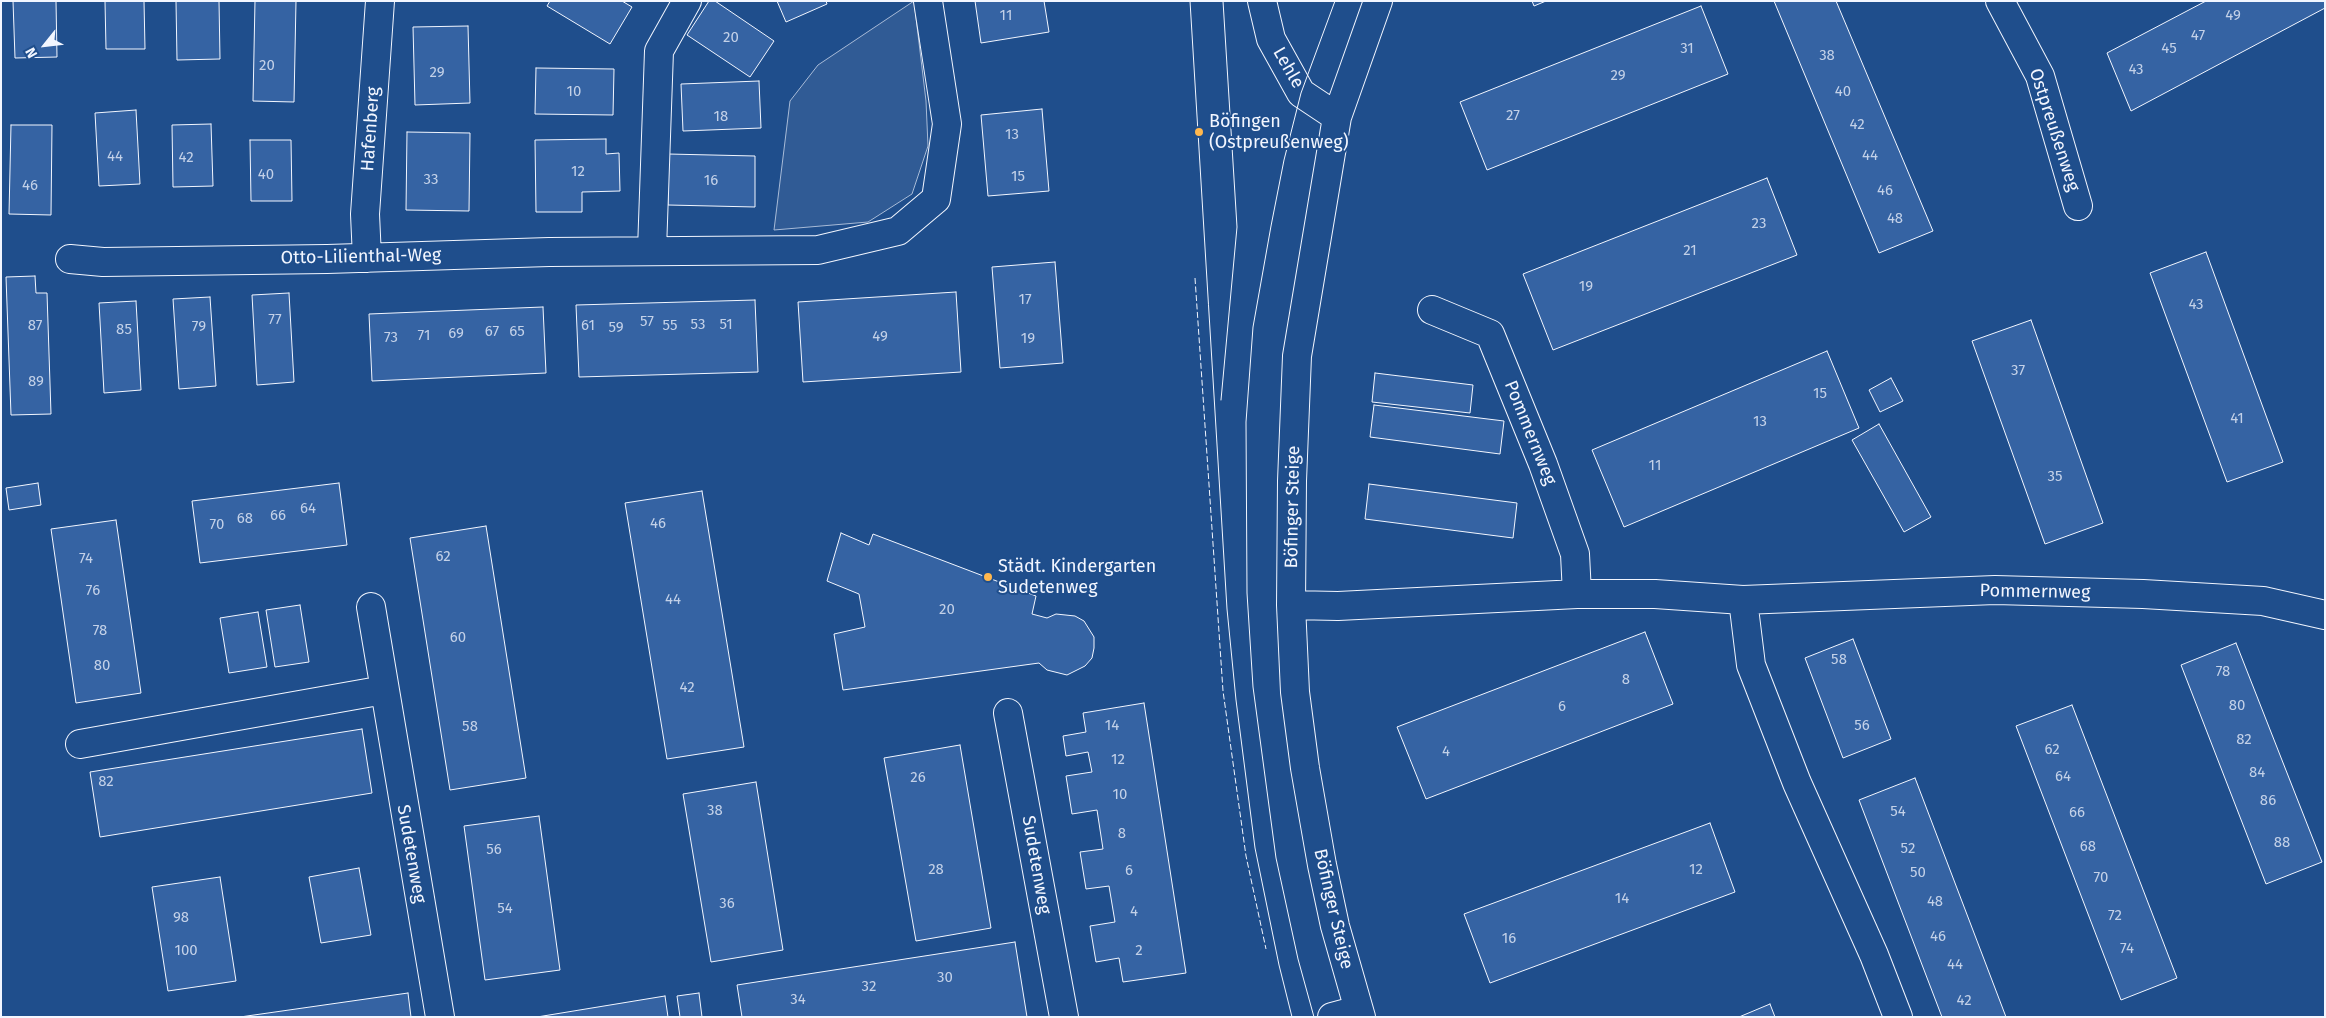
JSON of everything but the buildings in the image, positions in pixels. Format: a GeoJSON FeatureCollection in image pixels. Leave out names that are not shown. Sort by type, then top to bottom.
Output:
{"type":"FeatureCollection","features":[{"type":"Feature","properties":{"kind":"street","name":"Hafenberg"},"geometry":{"type":"LineString","coordinates":[[367,258],[365,214],[380,1]]}},
{"type":"Feature","properties":{"kind":"street"},"geometry":{"type":"LineString","coordinates":[[652,250],[659,51],[687,1]]}},
{"type":"Feature","properties":{"kind":"street","name":"Otto-Lilienthal-Weg"},"geometry":{"type":"LineString","coordinates":[[70,259],[103,262],[367,258],[652,250],[818,250],[898,231],[936,199],[946,124],[928,1]]}},
{"type":"Feature","properties":{"kind":"street","name":"Lehle"},"geometry":{"type":"LineString","coordinates":[[1262,1],[1271,40],[1301,93],[1337,118]]}},
{"type":"Feature","properties":{"kind":"street","name":"Böfinger Steige"},"geometry":{"type":"LineString","coordinates":[[1360,1014],[1328,892],[1305,768],[1295,692],[1291,605],[1292,481],[1298,356],[1337,118],[1378,1]]}},
{"type":"Feature","properties":{"kind":"street","name":"Ostpreußenweg"},"geometry":{"type":"LineString","coordinates":[[2000,1],[2040,76],[2078,206]]}},
{"type":"Feature","properties":{"kind":"street","name":"Pommernweg"},"geometry":{"type":"LineString","coordinates":[[1432,310],[1490,334],[1543,464],[1575,554],[1577,594]]}},
{"type":"Feature","properties":{"kind":"street","name":"Pommernweg"},"geometry":{"type":"LineString","coordinates":[[1291,605],[1338,606],[1577,594],[1655,594],[1743,600],[1978,590],[2263,601],[2325,615]]}},
{"type":"Feature","properties":{"kind":"street"},"geometry":{"type":"LineString","coordinates":[[1743,600],[1751,665],[1797,783],[1874,955],[1898,1017]]}},
{"type":"Feature","properties":{"kind":"street","name":"Sudetenweg"},"geometry":{"type":"LineString","coordinates":[[371,607],[440,1017]]}},
{"type":"Feature","properties":{"kind":"street"},"geometry":{"type":"LineString","coordinates":[[80,744],[384,690]]}},
{"type":"Feature","properties":{"kind":"street","name":"Sudetenweg"},"geometry":{"type":"LineString","coordinates":[[1008,713],[1064,1017]]}},
{"type":"Feature","properties":{"kind":"street"},"geometry":{"type":"LineString","coordinates":[[1332,1017],[1360,1014]]}},
{"type":"Feature","properties":{"kind":"shaded area"},"geometry":{"type":"Polygon","coordinates":[[[914,1],[926,101],[928,146],[912,194],[868,222],[774,230],[790,101],[818,65],[914,1]]]}},
{"type":"Feature","properties":{"kind":"tram line"},"geometry":{"type":"LineString","coordinates":[[1190,1],[1227,609],[1236,700],[1255,848],[1279,965],[1292,1017]]}},
{"type":"Feature","properties":{"kind":"tram line"},"geometry":{"type":"LineString","coordinates":[[1221,400],[1237,227],[1223,1]]}},
{"type":"Feature","properties":{"kind":"tram line"},"geometry":{"type":"LineString","coordinates":[[1314,1017],[1298,959],[1276,858],[1253,687],[1247,593],[1246,422],[1253,327],[1284,160],[1301,93],[1335,1]]}},
{"type":"Feature","properties":{"kind":"fence"},"geometry":{"type":"LineString","coordinates":[[1195,278],[1223,691],[1246,856],[1266,949]]}},
{"type":"Feature","properties":{"kind":"place","name":"Böfingen (Ostpreußenweg)"},"geometry":{"type":"Point","coordinates":[1199,132]}},
{"type":"Feature","properties":{"kind":"place","name":"Städt. Kindergarten Sudetenweg"},"geometry":{"type":"Point","coordinates":[988,577]}}]}
